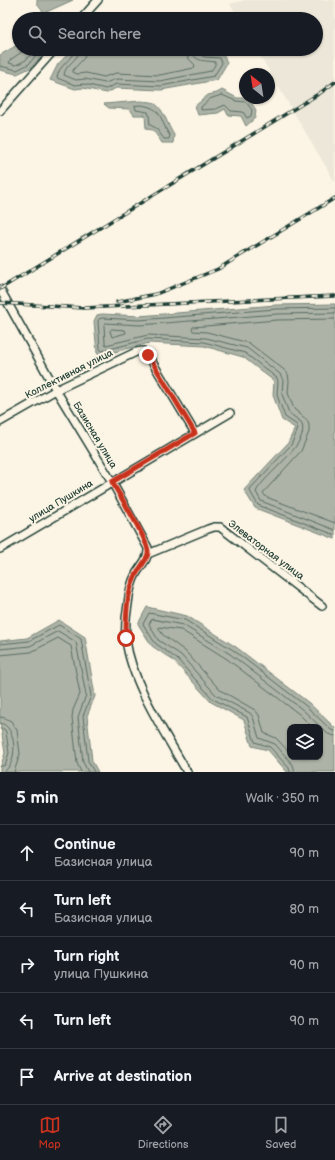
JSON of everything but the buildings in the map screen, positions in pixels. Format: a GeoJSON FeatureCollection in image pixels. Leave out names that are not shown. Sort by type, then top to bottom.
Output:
{"type":"FeatureCollection","features":[{"type":"Feature","properties":{"kind":"street"},"geometry":{"type":"LineString","coordinates":[[88,12],[98,0]]}},
{"type":"Feature","properties":{"kind":"street"},"geometry":{"type":"LineString","coordinates":[[0,111],[49,56]]}},
{"type":"Feature","properties":{"kind":"street","name":"Базисная улица"},"geometry":{"type":"LineString","coordinates":[[0,289],[56,390],[112,482],[143,537],[148,548],[148,554]]}},
{"type":"Feature","properties":{"kind":"street","name":"Коллективная улица"},"geometry":{"type":"LineString","coordinates":[[0,422],[56,390],[136,352],[143,351],[148,355],[195,433]]}},
{"type":"Feature","properties":{"kind":"street","name":"улица Пушкина"},"geometry":{"type":"LineString","coordinates":[[0,549],[230,413]]}},
{"type":"Feature","properties":{"kind":"street","name":"Элеваторная улица"},"geometry":{"type":"LineString","coordinates":[[148,554],[208,529],[214,527],[220,528],[322,606]]}},
{"type":"Feature","properties":{"kind":"street"},"geometry":{"type":"LineString","coordinates":[[148,554],[136,574],[131,586],[126,621],[127,646],[133,667],[147,701],[187,772]]}},
{"type":"Feature","properties":{"kind":"shaded area"},"geometry":{"type":"Polygon","coordinates":[[[245,0],[335,0],[335,182],[275,81],[275,68],[267,68],[260,56],[323,56],[323,12],[235,12],[230,4],[245,0]]]}},
{"type":"Feature","properties":{"kind":"water"},"geometry":{"type":"Polygon","coordinates":[[[37,0],[73,0],[46,12],[43,12],[37,4],[37,0]]]}},
{"type":"Feature","properties":{"kind":"water"},"geometry":{"type":"Polygon","coordinates":[[[12,48],[12,56],[41,56],[32,67],[17,74],[0,70],[0,55],[12,48]]]}},
{"type":"Feature","properties":{"kind":"water"},"geometry":{"type":"Polygon","coordinates":[[[66,56],[224,56],[227,63],[217,80],[161,90],[116,88],[107,93],[83,88],[75,89],[50,80],[58,64],[66,56]]]}},
{"type":"Feature","properties":{"kind":"water"},"geometry":{"type":"Polygon","coordinates":[[[222,90],[239,98],[239,104],[252,104],[256,110],[255,118],[246,126],[241,116],[228,115],[225,109],[218,113],[198,115],[195,106],[208,95],[222,90]]]}},
{"type":"Feature","properties":{"kind":"water"},"geometry":{"type":"Polygon","coordinates":[[[141,101],[153,102],[158,106],[174,135],[173,143],[162,143],[153,130],[146,129],[145,115],[134,115],[130,109],[109,108],[104,104],[141,101]]]}},
{"type":"Feature","properties":{"kind":"water"},"geometry":{"type":"Polygon","coordinates":[[[335,304],[335,539],[255,508],[244,490],[288,443],[295,428],[282,420],[273,395],[274,381],[243,357],[204,346],[149,343],[100,356],[97,353],[94,321],[97,315],[139,316],[276,305],[335,304]]]}},
{"type":"Feature","properties":{"kind":"water"},"geometry":{"type":"Polygon","coordinates":[[[147,607],[187,616],[236,647],[309,703],[335,728],[335,772],[287,772],[268,750],[252,746],[244,720],[211,702],[174,661],[152,646],[138,624],[147,607]]]}},
{"type":"Feature","properties":{"kind":"water"},"geometry":{"type":"Polygon","coordinates":[[[59,620],[85,637],[95,696],[87,716],[92,761],[98,772],[0,772],[5,753],[0,722],[0,641],[27,638],[59,620]]]}},
{"type":"Feature","properties":{"kind":"railway"},"geometry":{"type":"LineString","coordinates":[[0,289],[320,93],[335,82]]}},
{"type":"Feature","properties":{"kind":"railway"},"geometry":{"type":"LineString","coordinates":[[117,302],[156,294],[218,269],[335,198]]}},
{"type":"Feature","properties":{"kind":"railway"},"geometry":{"type":"LineString","coordinates":[[0,303],[84,308],[335,296]]}},
{"type":"Feature","properties":{"kind":"route"},"geometry":{"type":"LineString","coordinates":[[126,638],[126,621],[131,586],[136,574],[145,561],[148,554],[148,548],[112,482],[195,433],[148,355]]}}]}
